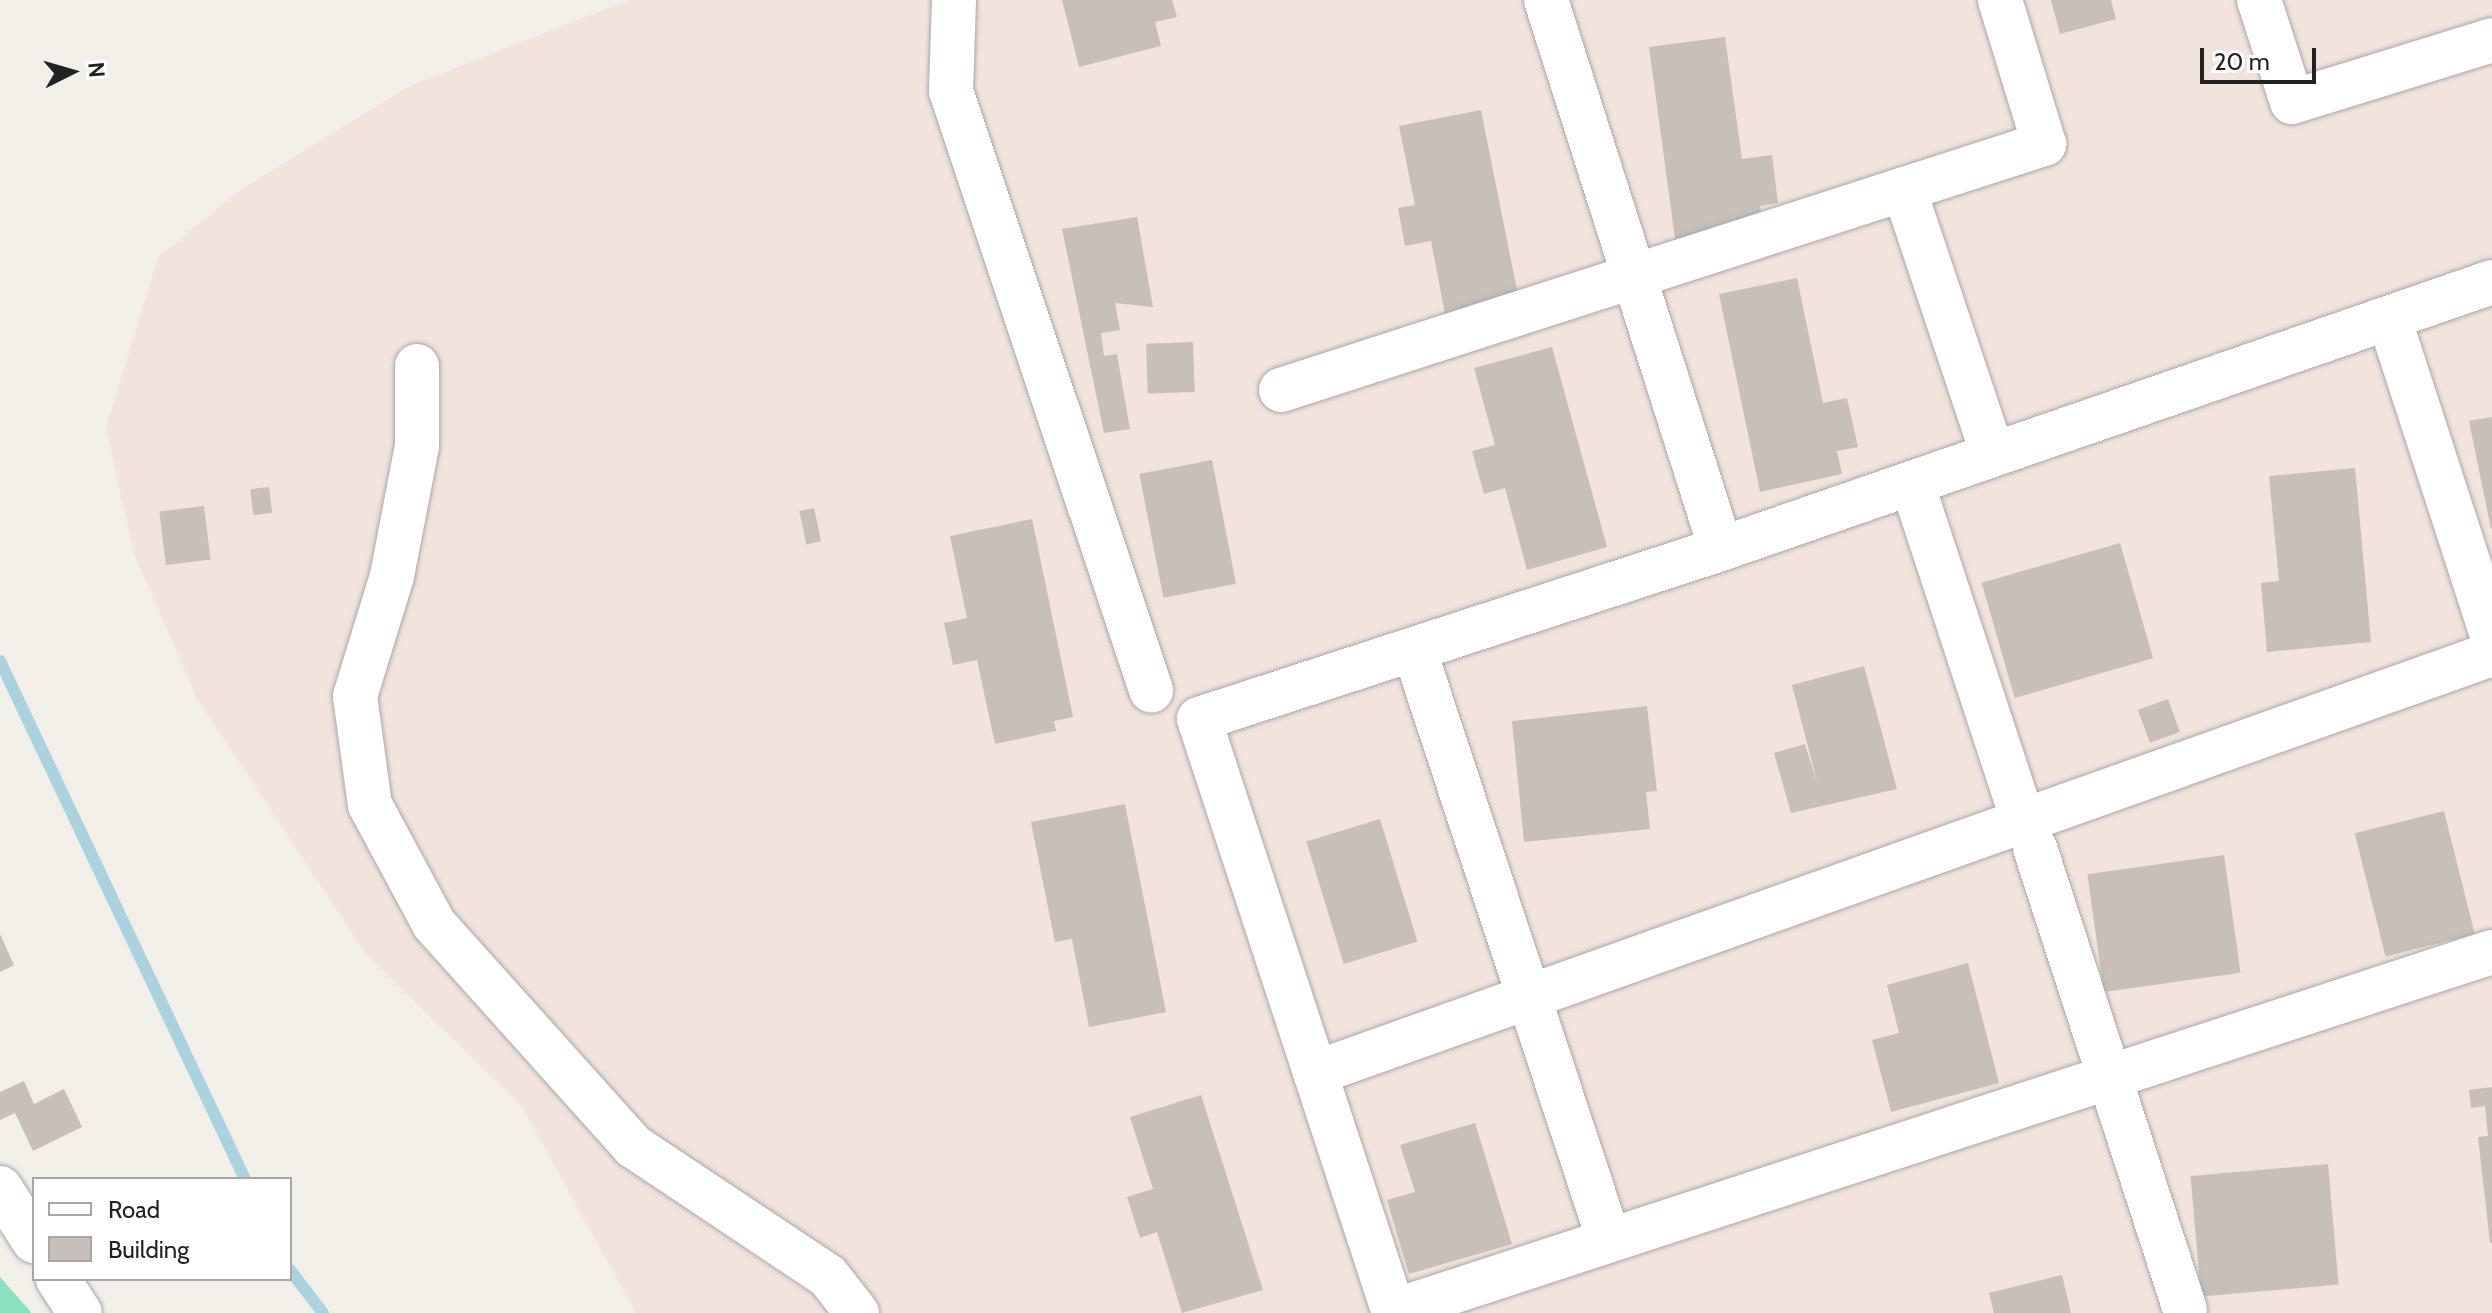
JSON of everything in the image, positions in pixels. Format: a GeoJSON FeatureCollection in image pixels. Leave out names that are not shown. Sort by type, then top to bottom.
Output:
{"type":"FeatureCollection","features":[{"type":"Feature","properties":{"kind":"street"},"geometry":{"type":"LineString","coordinates":[[954,0],[951,91],[1151,690]]}},
{"type":"Feature","properties":{"kind":"street"},"geometry":{"type":"LineString","coordinates":[[1546,0],[1721,549]]}},
{"type":"Feature","properties":{"kind":"street"},"geometry":{"type":"LineString","coordinates":[[1281,390],[2044,144],[2000,0]]}},
{"type":"Feature","properties":{"kind":"street"},"geometry":{"type":"LineString","coordinates":[[2259,0],[2292,102],[2492,40]]}},
{"type":"Feature","properties":{"kind":"street"},"geometry":{"type":"LineString","coordinates":[[1904,189],[1993,455]]}},
{"type":"Feature","properties":{"kind":"street"},"geometry":{"type":"LineString","coordinates":[[2492,282],[1721,549],[1199,719],[1394,1312],[2108,1073],[2492,952]]}},
{"type":"Feature","properties":{"kind":"street"},"geometry":{"type":"LineString","coordinates":[[2389,318],[2492,635]]}},
{"type":"Feature","properties":{"kind":"street"},"geometry":{"type":"LineString","coordinates":[[417,366],[417,446],[392,576],[355,696],[370,805],[434,924],[633,1146],[828,1276],[857,1313]]}},
{"type":"Feature","properties":{"kind":"street"},"geometry":{"type":"LineString","coordinates":[[1912,483],[2185,1309]]}},
{"type":"Feature","properties":{"kind":"street"},"geometry":{"type":"LineString","coordinates":[[1414,649],[1609,1240]]}},
{"type":"Feature","properties":{"kind":"street"},"geometry":{"type":"LineString","coordinates":[[1315,1073],[2029,834],[2492,654]]}},
{"type":"Feature","properties":{"kind":"street"},"geometry":{"type":"LineString","coordinates":[[0,1188],[32,1238]]}},
{"type":"Feature","properties":{"kind":"street"},"geometry":{"type":"LineString","coordinates":[[59,1281],[80,1313]]}},
{"type":"Feature","properties":{"kind":"shaded area"},"geometry":{"type":"Polygon","coordinates":[[[629,0],[2492,0],[2492,1313],[636,1313],[521,1105],[365,953],[197,698],[134,554],[106,428],[158,257],[239,191],[409,86],[629,0]]]}},
{"type":"Feature","properties":{"kind":"green space"},"geometry":{"type":"Polygon","coordinates":[[[0,1277],[30,1311],[31,1313],[0,1313],[0,1277]]]}},
{"type":"Feature","properties":{"kind":"building"},"geometry":{"type":"Polygon","coordinates":[[[1062,0],[1172,0],[1177,17],[1155,22],[1161,46],[1079,67],[1062,0]]]}},
{"type":"Feature","properties":{"kind":"building"},"geometry":{"type":"Polygon","coordinates":[[[2051,0],[2111,0],[2116,19],[2060,34],[2051,0]]]}},
{"type":"Feature","properties":{"kind":"building"},"geometry":{"type":"Polygon","coordinates":[[[1725,37],[1742,159],[1772,155],[1778,203],[1760,206],[1764,235],[1676,246],[1649,47],[1725,37]]]}},
{"type":"Feature","properties":{"kind":"building"},"geometry":{"type":"Polygon","coordinates":[[[1481,110],[1520,305],[1446,319],[1431,241],[1405,246],[1398,208],[1415,205],[1399,126],[1481,110]]]}},
{"type":"Feature","properties":{"kind":"building"},"geometry":{"type":"Polygon","coordinates":[[[1137,217],[1153,307],[1115,303],[1120,330],[1101,333],[1104,356],[1117,354],[1130,429],[1104,433],[1062,229],[1137,217]]]}},
{"type":"Feature","properties":{"kind":"building"},"geometry":{"type":"Polygon","coordinates":[[[1797,278],[1823,403],[1847,398],[1858,447],[1837,451],[1842,474],[1760,492],[1719,294],[1797,278]]]}},
{"type":"Feature","properties":{"kind":"building"},"geometry":{"type":"Polygon","coordinates":[[[1193,342],[1195,392],[1148,394],[1146,344],[1193,342]]]}},
{"type":"Feature","properties":{"kind":"building"},"geometry":{"type":"Polygon","coordinates":[[[1552,347],[1607,547],[1527,570],[1505,488],[1484,494],[1472,451],[1495,445],[1474,368],[1552,347]]]}},
{"type":"Feature","properties":{"kind":"building"},"geometry":{"type":"Polygon","coordinates":[[[2492,417],[2492,529],[2491,529],[2469,421],[2492,417]]]}},
{"type":"Feature","properties":{"kind":"building"},"geometry":{"type":"Polygon","coordinates":[[[1212,460],[1236,584],[1163,598],[1139,474],[1212,460]]]}},
{"type":"Feature","properties":{"kind":"building"},"geometry":{"type":"Polygon","coordinates":[[[2355,468],[2371,642],[2267,652],[2261,583],[2279,581],[2269,476],[2355,468]]]}},
{"type":"Feature","properties":{"kind":"building"},"geometry":{"type":"Polygon","coordinates":[[[269,487],[272,513],[253,515],[250,489],[269,487]]]}},
{"type":"Feature","properties":{"kind":"building"},"geometry":{"type":"Polygon","coordinates":[[[204,506],[211,560],[166,565],[159,511],[204,506]]]}},
{"type":"Feature","properties":{"kind":"building"},"geometry":{"type":"Polygon","coordinates":[[[814,508],[821,541],[806,544],[799,511],[814,508]]]}},
{"type":"Feature","properties":{"kind":"building"},"geometry":{"type":"Polygon","coordinates":[[[1032,519],[1073,717],[1054,721],[1056,731],[995,744],[977,660],[953,665],[944,623],[967,618],[950,536],[1032,519]]]}},
{"type":"Feature","properties":{"kind":"building"},"geometry":{"type":"Polygon","coordinates":[[[2120,543],[2153,658],[2015,698],[1982,583],[2120,543]]]}},
{"type":"Feature","properties":{"kind":"building"},"geometry":{"type":"Polygon","coordinates":[[[1864,666],[1897,789],[1791,813],[1774,753],[1805,744],[1818,785],[1792,685],[1864,666]]]}},
{"type":"Feature","properties":{"kind":"building"},"geometry":{"type":"Polygon","coordinates":[[[2168,699],[2180,732],[2150,743],[2138,710],[2168,699]]]}},
{"type":"Feature","properties":{"kind":"building"},"geometry":{"type":"Polygon","coordinates":[[[1647,706],[1657,791],[1646,792],[1650,829],[1524,842],[1512,721],[1647,706]]]}},
{"type":"Feature","properties":{"kind":"building"},"geometry":{"type":"Polygon","coordinates":[[[1125,804],[1166,1012],[1089,1027],[1072,939],[1055,942],[1031,822],[1125,804]]]}},
{"type":"Feature","properties":{"kind":"building"},"geometry":{"type":"Polygon","coordinates":[[[2444,811],[2475,934],[2385,956],[2355,833],[2444,811]]]}},
{"type":"Feature","properties":{"kind":"building"},"geometry":{"type":"Polygon","coordinates":[[[1380,819],[1417,941],[1344,964],[1306,842],[1380,819]]]}},
{"type":"Feature","properties":{"kind":"building"},"geometry":{"type":"Polygon","coordinates":[[[2224,855],[2241,973],[2104,992],[2087,874],[2224,855]]]}},
{"type":"Feature","properties":{"kind":"building"},"geometry":{"type":"Polygon","coordinates":[[[0,934],[14,965],[0,972],[0,934]]]}},
{"type":"Feature","properties":{"kind":"building"},"geometry":{"type":"Polygon","coordinates":[[[1968,963],[1999,1083],[1891,1112],[1872,1040],[1899,1033],[1887,985],[1968,963]]]}},
{"type":"Feature","properties":{"kind":"building"},"geometry":{"type":"Polygon","coordinates":[[[24,1081],[34,1104],[64,1089],[82,1127],[33,1151],[15,1113],[0,1120],[0,1092],[24,1081]]]}},
{"type":"Feature","properties":{"kind":"building"},"geometry":{"type":"Polygon","coordinates":[[[2492,1087],[2490,1243],[2478,1137],[2488,1136],[2485,1106],[2471,1108],[2469,1090],[2492,1087]]]}},
{"type":"Feature","properties":{"kind":"building"},"geometry":{"type":"Polygon","coordinates":[[[1201,1095],[1263,1290],[1182,1313],[1157,1232],[1140,1238],[1127,1197],[1153,1189],[1130,1117],[1201,1095]]]}},
{"type":"Feature","properties":{"kind":"building"},"geometry":{"type":"Polygon","coordinates":[[[1475,1123],[1512,1244],[1409,1274],[1387,1200],[1415,1192],[1400,1145],[1475,1123]]]}},
{"type":"Feature","properties":{"kind":"building"},"geometry":{"type":"Polygon","coordinates":[[[2328,1164],[2339,1285],[2201,1297],[2191,1176],[2328,1164]]]}},
{"type":"Feature","properties":{"kind":"building"},"geometry":{"type":"Polygon","coordinates":[[[2062,1275],[2071,1313],[1994,1313],[1989,1293],[2062,1275]]]}},
{"type":"Feature","properties":{"kind":"waterway"},"geometry":{"type":"LineString","coordinates":[[0,661],[244,1177]]}},
{"type":"Feature","properties":{"kind":"waterway"},"geometry":{"type":"LineString","coordinates":[[292,1273],[323,1313]]}}]}
